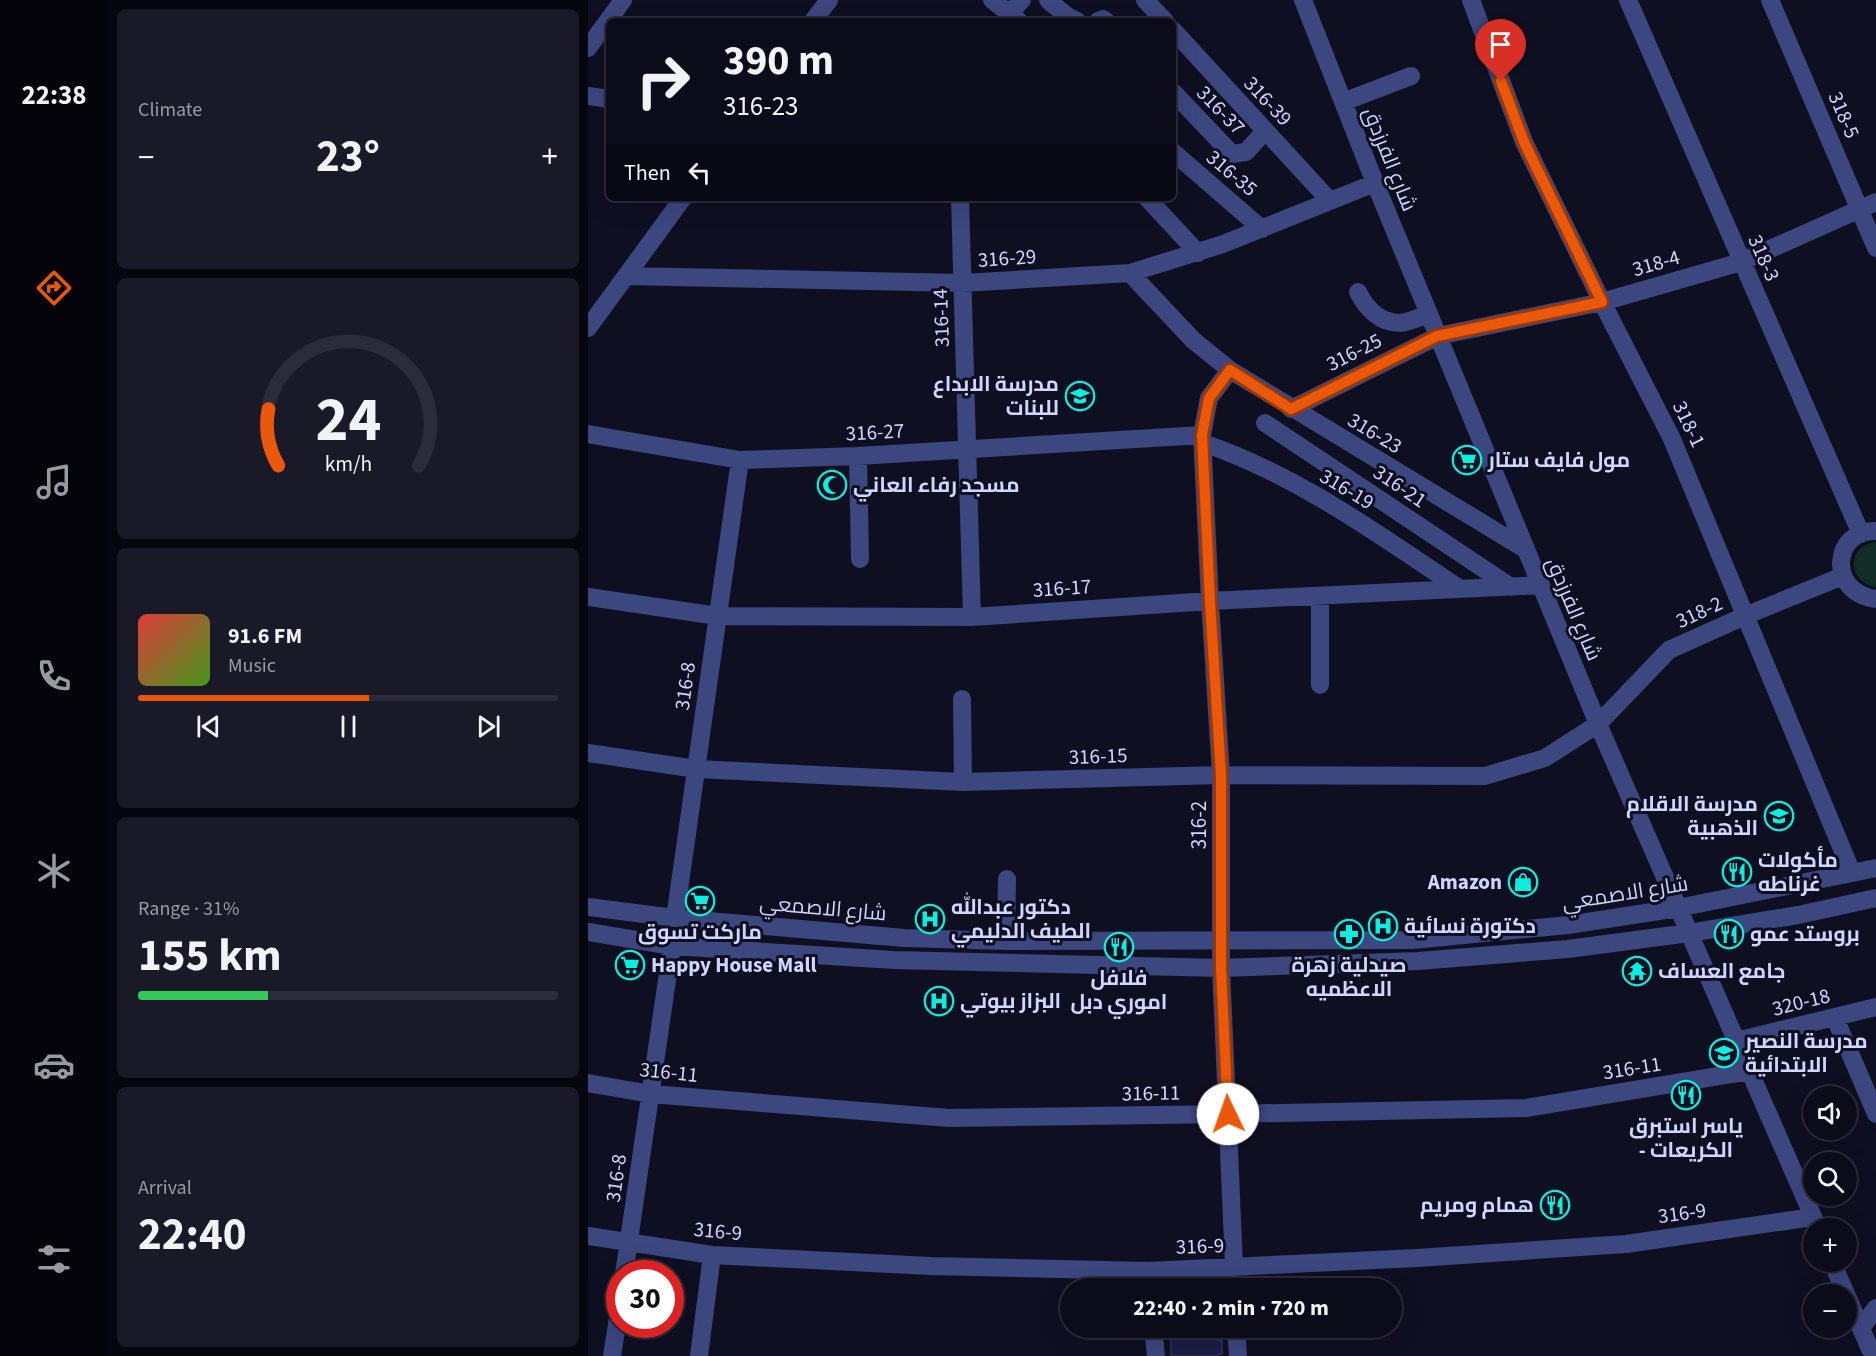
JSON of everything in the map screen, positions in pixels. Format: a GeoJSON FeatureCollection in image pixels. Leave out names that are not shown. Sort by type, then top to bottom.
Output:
{"type":"FeatureCollection","features":[{"type":"Feature","properties":{"kind":"street"},"geometry":{"type":"LineString","coordinates":[[610,18],[623,0]]}},
{"type":"Feature","properties":{"kind":"street"},"geometry":{"type":"LineString","coordinates":[[815,18],[829,0]]}},
{"type":"Feature","properties":{"kind":"street"},"geometry":{"type":"LineString","coordinates":[[992,0],[1017,11]]}},
{"type":"Feature","properties":{"kind":"street"},"geometry":{"type":"LineString","coordinates":[[1048,0],[1071,18]]}},
{"type":"Feature","properties":{"kind":"street"},"geometry":{"type":"LineString","coordinates":[[1145,0],[1162,18]]}},
{"type":"Feature","properties":{"kind":"street","name":"شارع الفرزدق"},"geometry":{"type":"LineString","coordinates":[[1303,0],[1428,314],[1598,724],[1814,1218]]}},
{"type":"Feature","properties":{"kind":"street","name":"318-1"},"geometry":{"type":"LineString","coordinates":[[1471,0],[1524,142],[1672,439],[1747,615],[1852,873]]}},
{"type":"Feature","properties":{"kind":"street","name":"318-3"},"geometry":{"type":"LineString","coordinates":[[1628,0],[1741,262],[1868,533]]}},
{"type":"Feature","properties":{"kind":"street","name":"318-5"},"geometry":{"type":"LineString","coordinates":[[1770,0],[1868,206],[1876,248]]}},
{"type":"Feature","properties":{"kind":"street"},"geometry":{"type":"LineString","coordinates":[[588,48],[606,23]]}},
{"type":"Feature","properties":{"kind":"street","name":"316-39"},"geometry":{"type":"LineString","coordinates":[[1176,33],[1330,201]]}},
{"type":"Feature","properties":{"kind":"street"},"geometry":{"type":"LineString","coordinates":[[1343,102],[1411,76]]}},
{"type":"Feature","properties":{"kind":"street","name":"316-37"},"geometry":{"type":"LineString","coordinates":[[1176,95],[1232,154],[1246,152],[1265,131]]}},
{"type":"Feature","properties":{"kind":"street"},"geometry":{"type":"LineString","coordinates":[[588,96],[606,99]]}},
{"type":"Feature","properties":{"kind":"street","name":"316-35"},"geometry":{"type":"LineString","coordinates":[[1176,155],[1262,229]]}},
{"type":"Feature","properties":{"kind":"street","name":"316-29"},"geometry":{"type":"LineString","coordinates":[[626,276],[962,283],[1130,273],[1198,253],[1375,183]]}},
{"type":"Feature","properties":{"kind":"street"},"geometry":{"type":"LineString","coordinates":[[588,328],[681,201]]}},
{"type":"Feature","properties":{"kind":"street","name":"316-14"},"geometry":{"type":"LineString","coordinates":[[960,201],[972,617]]}},
{"type":"Feature","properties":{"kind":"street"},"geometry":{"type":"LineString","coordinates":[[1151,201],[1198,253]]}},
{"type":"Feature","properties":{"kind":"street","name":"318-4"},"geometry":{"type":"LineString","coordinates":[[1437,336],[1602,302],[1741,262],[1868,206]]}},
{"type":"Feature","properties":{"kind":"street","name":"316-23"},"geometry":{"type":"LineString","coordinates":[[1130,273],[1193,340],[1230,370],[1525,549]]}},
{"type":"Feature","properties":{"kind":"street"},"geometry":{"type":"LineString","coordinates":[[1358,292],[1365,307],[1373,314],[1387,320],[1398,323],[1428,314]]}},
{"type":"Feature","properties":{"kind":"street","name":"316-25"},"geometry":{"type":"LineString","coordinates":[[1291,409],[1437,336]]}},
{"type":"Feature","properties":{"kind":"street","name":"316-2"},"geometry":{"type":"LineString","coordinates":[[1230,370],[1209,398],[1203,439],[1221,775],[1221,968],[1235,1278]]}},
{"type":"Feature","properties":{"kind":"street","name":"316-21"},"geometry":{"type":"LineString","coordinates":[[1265,423],[1511,587]]}},
{"type":"Feature","properties":{"kind":"street","name":"316-27"},"geometry":{"type":"LineString","coordinates":[[588,434],[740,460],[1203,439]]}},
{"type":"Feature","properties":{"kind":"street","name":"316-19"},"geometry":{"type":"LineString","coordinates":[[1203,439],[1305,489],[1460,589]]}},
{"type":"Feature","properties":{"kind":"street"},"geometry":{"type":"LineString","coordinates":[[858,456],[860,559]]}},
{"type":"Feature","properties":{"kind":"street","name":"316-8"},"geometry":{"type":"LineString","coordinates":[[675,918],[740,460]]}},
{"type":"Feature","properties":{"kind":"street"},"geometry":{"type":"LineString","coordinates":[[1868,533],[1852,539],[1842,556],[1841,566],[1848,586],[1865,598],[1876,599]]}},
{"type":"Feature","properties":{"kind":"street","name":"318-2"},"geometry":{"type":"LineString","coordinates":[[1598,724],[1669,650],[1843,576]]}},
{"type":"Feature","properties":{"kind":"street","name":"316-17"},"geometry":{"type":"LineString","coordinates":[[588,597],[718,616],[972,617],[1210,601],[1541,585]]}},
{"type":"Feature","properties":{"kind":"street"},"geometry":{"type":"LineString","coordinates":[[1320,596],[1320,685]]}},
{"type":"Feature","properties":{"kind":"street"},"geometry":{"type":"LineString","coordinates":[[962,699],[963,782]]}},
{"type":"Feature","properties":{"kind":"street","name":"316-15"},"geometry":{"type":"LineString","coordinates":[[588,753],[696,769],[963,782],[1221,775],[1485,776],[1545,758],[1598,724]]}},
{"type":"Feature","properties":{"kind":"street","name":"شارع الاصمعي"},"geometry":{"type":"LineString","coordinates":[[588,907],[675,918],[904,938],[1006,941],[1413,940],[1568,925],[1678,908],[1876,868]]}},
{"type":"Feature","properties":{"kind":"street"},"geometry":{"type":"LineString","coordinates":[[1006,941],[1007,879]]}},
{"type":"Feature","properties":{"kind":"street"},"geometry":{"type":"LineString","coordinates":[[588,932],[672,946],[894,960],[1221,968],[1418,961],[1568,949],[1689,933],[1875,901]]}},
{"type":"Feature","properties":{"kind":"street","name":"316-8"},"geometry":{"type":"LineString","coordinates":[[626,1260],[672,946]]}},
{"type":"Feature","properties":{"kind":"street","name":"320-18"},"geometry":{"type":"LineString","coordinates":[[1736,1041],[1876,1007]]}},
{"type":"Feature","properties":{"kind":"street"},"geometry":{"type":"LineString","coordinates":[[1835,1017],[1876,1114]]}},
{"type":"Feature","properties":{"kind":"street","name":"316-11"},"geometry":{"type":"LineString","coordinates":[[588,1083],[651,1094],[949,1118],[1526,1108],[1749,1071]]}},
{"type":"Feature","properties":{"kind":"street","name":"316-9"},"geometry":{"type":"LineString","coordinates":[[1162,1278],[1234,1267],[1626,1244],[1803,1224]]}},
{"type":"Feature","properties":{"kind":"street","name":"316-9"},"geometry":{"type":"LineString","coordinates":[[588,1236],[712,1255],[1118,1278]]}},
{"type":"Feature","properties":{"kind":"street"},"geometry":{"type":"LineString","coordinates":[[699,1356],[712,1255]]}},
{"type":"Feature","properties":{"kind":"street"},"geometry":{"type":"LineString","coordinates":[[1836,1272],[1872,1348]]}},
{"type":"Feature","properties":{"kind":"street"},"geometry":{"type":"LineString","coordinates":[[1861,1328],[1876,1308]]}},
{"type":"Feature","properties":{"kind":"street"},"geometry":{"type":"LineString","coordinates":[[612,1356],[615,1338]]}},
{"type":"Feature","properties":{"kind":"street"},"geometry":{"type":"LineString","coordinates":[[1154,1338],[1156,1356]]}},
{"type":"Feature","properties":{"kind":"street"},"geometry":{"type":"LineString","coordinates":[[1237,1338],[1238,1356]]}},
{"type":"Feature","properties":{"kind":"green space"},"geometry":{"type":"Polygon","coordinates":[[[1876,542],[1875,587],[1859,578],[1854,563],[1855,556],[1860,550],[1876,542]]]}},
{"type":"Feature","properties":{"kind":"building"},"geometry":{"type":"Polygon","coordinates":[[[1171,1338],[1217,1338],[1217,1340],[1222,1340],[1222,1354],[1218,1356],[1171,1356],[1171,1338]]]}},
{"type":"Feature","properties":{"kind":"place","name":"مدرسة الابداع للبنات"},"geometry":{"type":"Point","coordinates":[1080,396]}},
{"type":"Feature","properties":{"kind":"place","name":"مول فايف ستار"},"geometry":{"type":"Point","coordinates":[1467,460]}},
{"type":"Feature","properties":{"kind":"place","name":"مسجد رفاء العاني"},"geometry":{"type":"Point","coordinates":[832,485]}},
{"type":"Feature","properties":{"kind":"place","name":"مدرسة الاقلام الذهبية"},"geometry":{"type":"Point","coordinates":[1779,816]}},
{"type":"Feature","properties":{"kind":"place","name":"مأكولات غرناطه"},"geometry":{"type":"Point","coordinates":[1737,872]}},
{"type":"Feature","properties":{"kind":"place","name":"Amazon"},"geometry":{"type":"Point","coordinates":[1523,882]}},
{"type":"Feature","properties":{"kind":"place","name":"ماركت تسوق"},"geometry":{"type":"Point","coordinates":[700,901]}},
{"type":"Feature","properties":{"kind":"place","name":"دكتور عبدالله الطيف الدليمي"},"geometry":{"type":"Point","coordinates":[930,919]}},
{"type":"Feature","properties":{"kind":"place","name":"دكتورة نسائية"},"geometry":{"type":"Point","coordinates":[1383,926]}},
{"type":"Feature","properties":{"kind":"place","name":"صيدلية زهرة الاعظميه"},"geometry":{"type":"Point","coordinates":[1349,934]}},
{"type":"Feature","properties":{"kind":"place","name":"بروستد عمو"},"geometry":{"type":"Point","coordinates":[1729,934]}},
{"type":"Feature","properties":{"kind":"place","name":"فلافل اموري دبل"},"geometry":{"type":"Point","coordinates":[1119,947]}},
{"type":"Feature","properties":{"kind":"place","name":"Happy House Mall"},"geometry":{"type":"Point","coordinates":[630,965]}},
{"type":"Feature","properties":{"kind":"place","name":"جامع العساف"},"geometry":{"type":"Point","coordinates":[1637,971]}},
{"type":"Feature","properties":{"kind":"place","name":"البزاز بيوتي"},"geometry":{"type":"Point","coordinates":[939,1001]}},
{"type":"Feature","properties":{"kind":"place","name":"مدرسة النصير الابتدائية"},"geometry":{"type":"Point","coordinates":[1724,1053]}},
{"type":"Feature","properties":{"kind":"place","name":"ياسر استبرق - الكريعات"},"geometry":{"type":"Point","coordinates":[1686,1095]}},
{"type":"Feature","properties":{"kind":"place","name":"همام ومريم"},"geometry":{"type":"Point","coordinates":[1555,1205]}},
{"type":"Feature","properties":{"kind":"route"},"geometry":{"type":"LineString","coordinates":[[1228,1114],[1221,968],[1221,775],[1202,435],[1209,398],[1230,370],[1291,409],[1437,336],[1602,302],[1524,142],[1501,81]]}}]}
